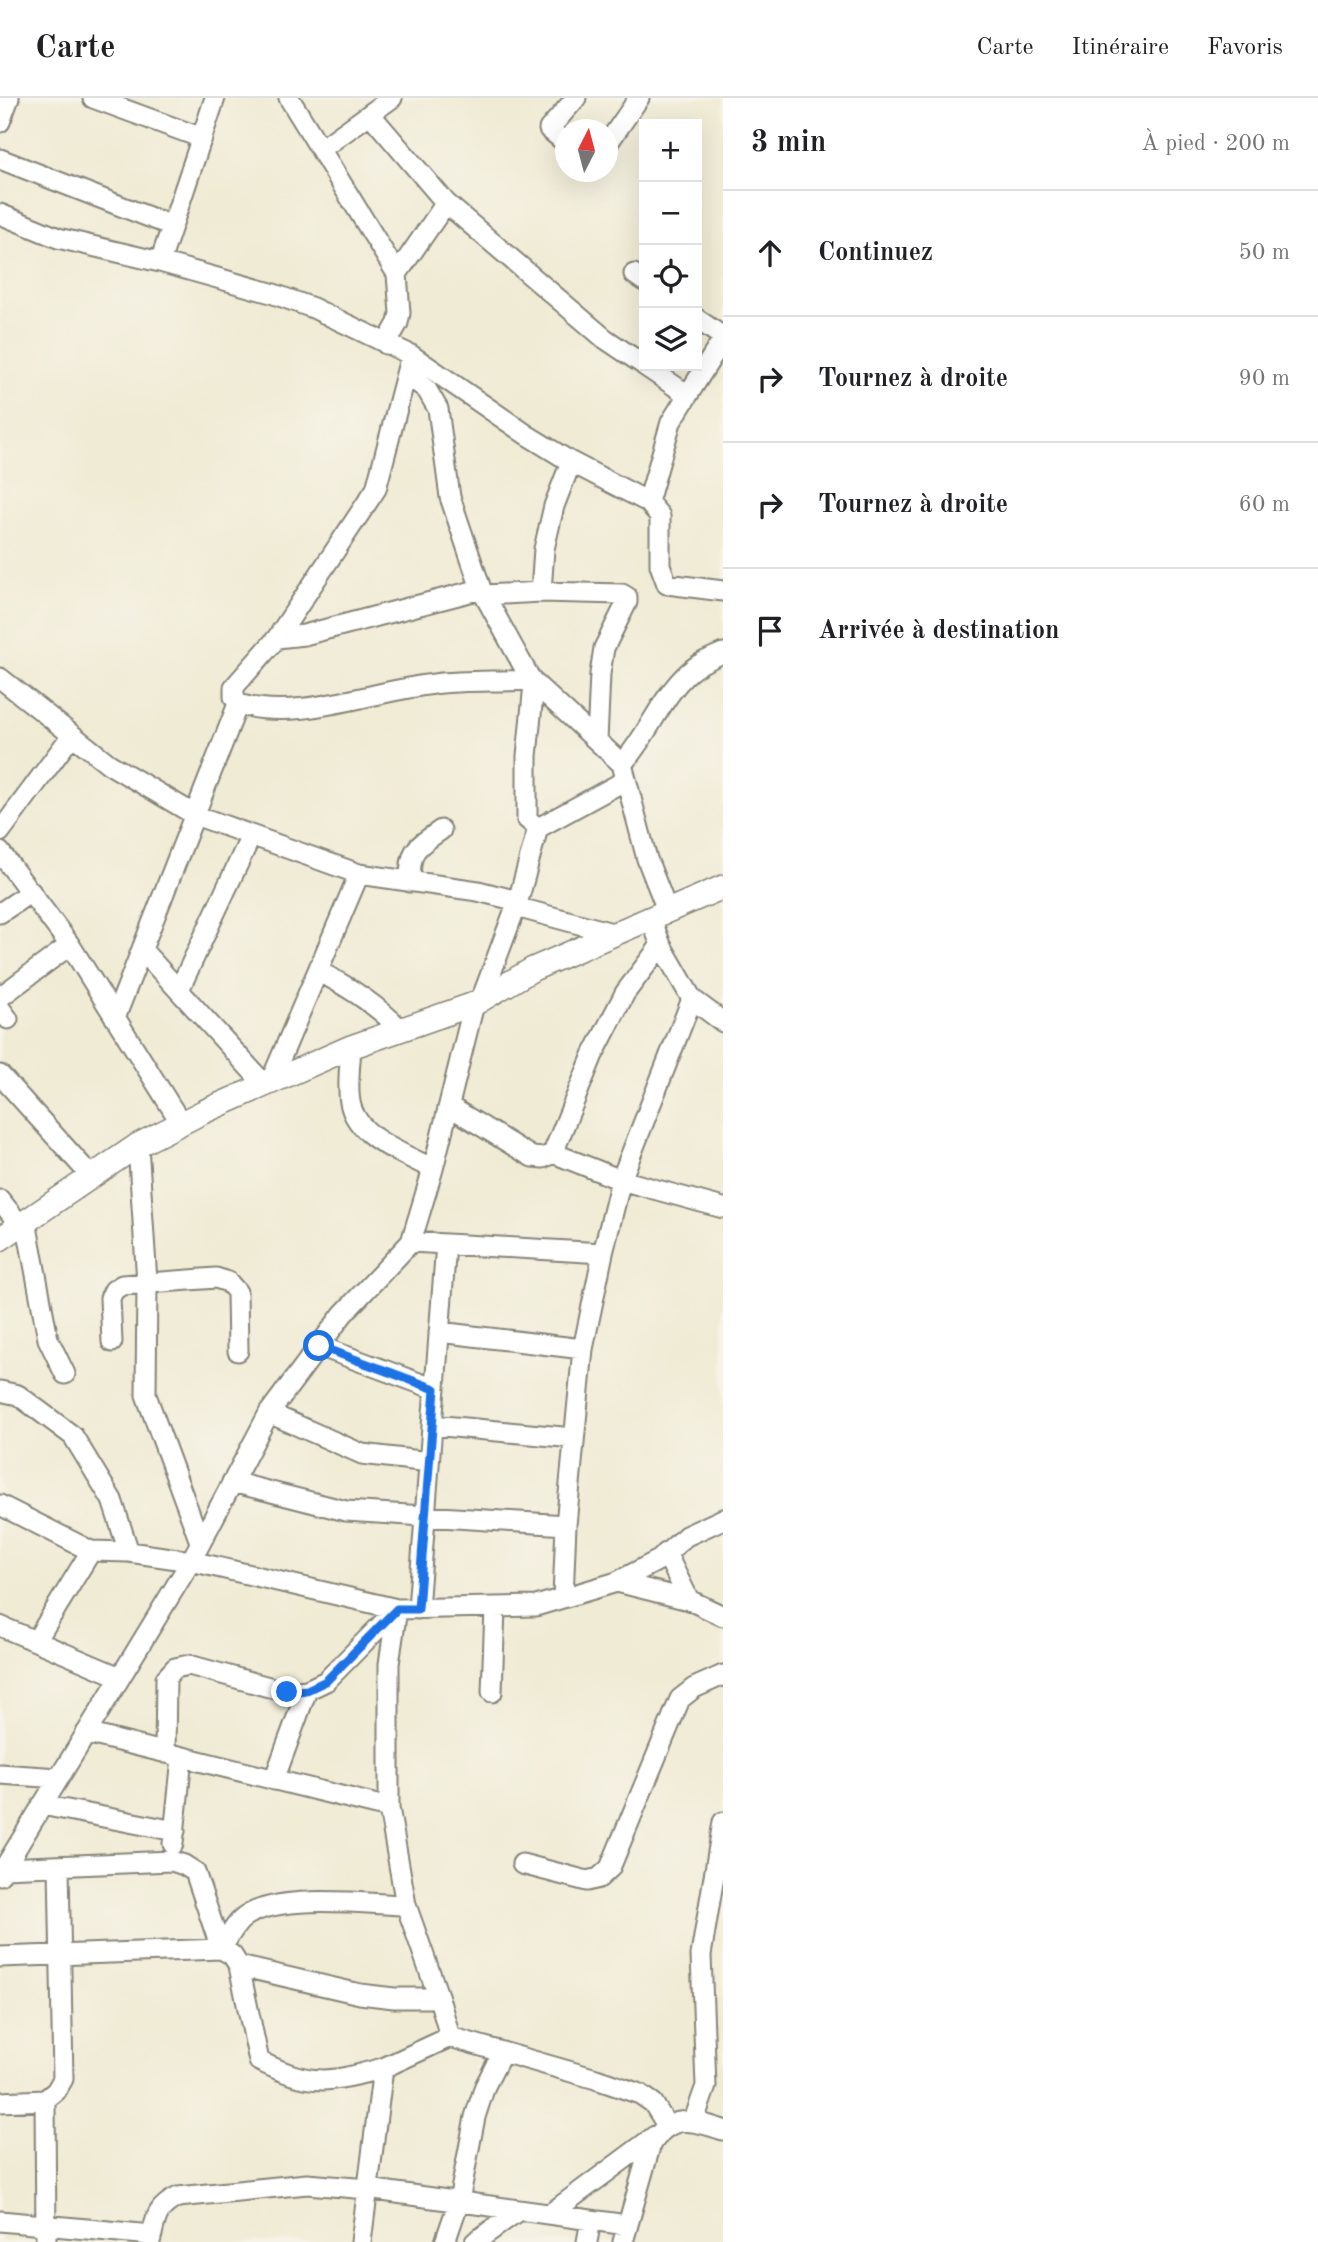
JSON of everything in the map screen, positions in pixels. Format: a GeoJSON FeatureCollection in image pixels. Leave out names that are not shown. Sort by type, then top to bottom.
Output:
{"type":"FeatureCollection","features":[{"type":"Feature","properties":{"kind":"street"},"geometry":{"type":"LineString","coordinates":[[0,122],[9,98]]}},
{"type":"Feature","properties":{"kind":"street"},"geometry":{"type":"LineString","coordinates":[[93,98],[202,138]]}},
{"type":"Feature","properties":{"kind":"street"},"geometry":{"type":"LineString","coordinates":[[160,262],[215,98]]}},
{"type":"Feature","properties":{"kind":"street"},"geometry":{"type":"LineString","coordinates":[[289,98],[397,274],[400,313],[398,323],[386,344]]}},
{"type":"Feature","properties":{"kind":"street"},"geometry":{"type":"LineString","coordinates":[[558,119],[576,98]]}},
{"type":"Feature","properties":{"kind":"street"},"geometry":{"type":"LineString","coordinates":[[618,128],[639,98]]}},
{"type":"Feature","properties":{"kind":"street"},"geometry":{"type":"LineString","coordinates":[[321,149],[383,103],[446,203],[595,330],[639,361]]}},
{"type":"Feature","properties":{"kind":"street"},"geometry":{"type":"LineString","coordinates":[[0,159],[172,226]]}},
{"type":"Feature","properties":{"kind":"street"},"geometry":{"type":"LineString","coordinates":[[397,274],[446,203]]}},
{"type":"Feature","properties":{"kind":"street"},"geometry":{"type":"LineString","coordinates":[[0,214],[58,238],[160,262],[271,293],[313,308],[386,344],[409,365],[571,462],[648,502],[660,516],[660,565],[667,584],[723,591]]}},
{"type":"Feature","properties":{"kind":"street"},"geometry":{"type":"LineString","coordinates":[[648,502],[671,422],[723,338],[702,323]]}},
{"type":"Feature","properties":{"kind":"street"},"geometry":{"type":"LineString","coordinates":[[409,365],[439,409],[450,497],[482,592],[533,682],[597,741],[624,772],[659,915],[661,945],[692,999],[723,1021]]}},
{"type":"Feature","properties":{"kind":"street"},"geometry":{"type":"LineString","coordinates":[[115,1018],[237,705],[234,687],[277,638],[376,489],[409,365]]}},
{"type":"Feature","properties":{"kind":"street"},"geometry":{"type":"LineString","coordinates":[[654,371],[688,395]]}},
{"type":"Feature","properties":{"kind":"street"},"geometry":{"type":"LineString","coordinates":[[541,592],[544,550],[555,506],[571,462]]}},
{"type":"Feature","properties":{"kind":"street"},"geometry":{"type":"LineString","coordinates":[[277,638],[304,635],[482,592],[622,594],[627,597],[627,602],[604,648],[597,741]]}},
{"type":"Feature","properties":{"kind":"street"},"geometry":{"type":"LineString","coordinates":[[2,1872],[191,1561],[269,1413],[343,1314],[411,1242],[478,1002],[517,904],[538,828],[624,772],[674,689],[690,671],[723,653]]}},
{"type":"Feature","properties":{"kind":"street"},"geometry":{"type":"LineString","coordinates":[[0,678],[109,764],[195,815],[359,874],[478,891],[616,934]]}},
{"type":"Feature","properties":{"kind":"street"},"geometry":{"type":"LineString","coordinates":[[237,705],[270,711],[434,684],[533,682]]}},
{"type":"Feature","properties":{"kind":"street"},"geometry":{"type":"LineString","coordinates":[[533,682],[527,756],[527,818],[538,828]]}},
{"type":"Feature","properties":{"kind":"street"},"geometry":{"type":"LineString","coordinates":[[0,832],[72,735]]}},
{"type":"Feature","properties":{"kind":"street"},"geometry":{"type":"LineString","coordinates":[[410,881],[410,863],[415,848],[441,830]]}},
{"type":"Feature","properties":{"kind":"street"},"geometry":{"type":"LineString","coordinates":[[179,990],[251,836]]}},
{"type":"Feature","properties":{"kind":"street"},"geometry":{"type":"LineString","coordinates":[[0,852],[70,945],[181,1124]]}},
{"type":"Feature","properties":{"kind":"street"},"geometry":{"type":"LineString","coordinates":[[267,1084],[359,874]]}},
{"type":"Feature","properties":{"kind":"street"},"geometry":{"type":"LineString","coordinates":[[0,1239],[138,1145],[181,1124],[351,1047],[478,1002],[533,969],[723,887]]}},
{"type":"Feature","properties":{"kind":"street"},"geometry":{"type":"LineString","coordinates":[[0,913],[31,892]]}},
{"type":"Feature","properties":{"kind":"street"},"geometry":{"type":"LineString","coordinates":[[0,996],[70,945]]}},
{"type":"Feature","properties":{"kind":"street"},"geometry":{"type":"LineString","coordinates":[[449,1106],[532,1157],[543,1158],[553,1153],[593,1055],[625,993],[661,945]]}},
{"type":"Feature","properties":{"kind":"street"},"geometry":{"type":"LineString","coordinates":[[142,950],[267,1084]]}},
{"type":"Feature","properties":{"kind":"street"},"geometry":{"type":"LineString","coordinates":[[318,971],[346,985],[379,1007],[400,1029]]}},
{"type":"Feature","properties":{"kind":"street"},"geometry":{"type":"LineString","coordinates":[[563,1598],[566,1525],[583,1349],[603,1253],[621,1180],[692,999]]}},
{"type":"Feature","properties":{"kind":"street"},"geometry":{"type":"LineString","coordinates":[[351,1047],[350,1103],[359,1123],[373,1136],[433,1169]]}},
{"type":"Feature","properties":{"kind":"street"},"geometry":{"type":"LineString","coordinates":[[0,1075],[91,1177]]}},
{"type":"Feature","properties":{"kind":"street"},"geometry":{"type":"LineString","coordinates":[[138,1145],[147,1282],[146,1395],[200,1542]]}},
{"type":"Feature","properties":{"kind":"street"},"geometry":{"type":"LineString","coordinates":[[553,1153],[621,1180],[723,1208]]}},
{"type":"Feature","properties":{"kind":"street"},"geometry":{"type":"LineString","coordinates":[[0,1200],[23,1223],[48,1339],[65,1374]]}},
{"type":"Feature","properties":{"kind":"street"},"geometry":{"type":"LineString","coordinates":[[411,1242],[603,1253]]}},
{"type":"Feature","properties":{"kind":"street"},"geometry":{"type":"LineString","coordinates":[[418,1609],[446,1244]]}},
{"type":"Feature","properties":{"kind":"street"},"geometry":{"type":"LineString","coordinates":[[112,1342],[110,1298],[114,1290],[122,1285],[216,1278],[228,1282],[237,1292],[239,1350]]}},
{"type":"Feature","properties":{"kind":"street"},"geometry":{"type":"LineString","coordinates":[[439,1332],[583,1349]]}},
{"type":"Feature","properties":{"kind":"street"},"geometry":{"type":"LineString","coordinates":[[319,1346],[435,1389]]}},
{"type":"Feature","properties":{"kind":"street"},"geometry":{"type":"LineString","coordinates":[[0,1391],[19,1395],[73,1436],[112,1500],[129,1552]]}},
{"type":"Feature","properties":{"kind":"street"},"geometry":{"type":"LineString","coordinates":[[269,1413],[362,1454],[429,1462]]}},
{"type":"Feature","properties":{"kind":"street"},"geometry":{"type":"LineString","coordinates":[[432,1425],[575,1438]]}},
{"type":"Feature","properties":{"kind":"street"},"geometry":{"type":"LineString","coordinates":[[232,1482],[345,1511],[566,1525]]}},
{"type":"Feature","properties":{"kind":"street"},"geometry":{"type":"LineString","coordinates":[[0,1505],[91,1551],[129,1552],[191,1561],[397,1609],[536,1606],[617,1582],[647,1568],[686,1536],[723,1519]]}},
{"type":"Feature","properties":{"kind":"street"},"geometry":{"type":"LineString","coordinates":[[703,1528],[723,1534]]}},
{"type":"Feature","properties":{"kind":"street"},"geometry":{"type":"LineString","coordinates":[[36,1641],[91,1551]]}},
{"type":"Feature","properties":{"kind":"street"},"geometry":{"type":"LineString","coordinates":[[666,1553],[689,1600]]}},
{"type":"Feature","properties":{"kind":"street"},"geometry":{"type":"LineString","coordinates":[[617,1582],[689,1600],[723,1616]]}},
{"type":"Feature","properties":{"kind":"street"},"geometry":{"type":"LineString","coordinates":[[492,1692],[495,1608]]}},
{"type":"Feature","properties":{"kind":"street"},"geometry":{"type":"LineString","coordinates":[[172,1861],[175,1832],[173,1755],[166,1678],[175,1668],[189,1665],[287,1692],[307,1690],[326,1681],[397,1609]]}},
{"type":"Feature","properties":{"kind":"street"},"geometry":{"type":"LineString","coordinates":[[397,1609],[389,1664],[389,1808],[405,1905],[439,1998],[450,2037]]}},
{"type":"Feature","properties":{"kind":"street"},"geometry":{"type":"LineString","coordinates":[[0,1626],[120,1677]]}},
{"type":"Feature","properties":{"kind":"street"},"geometry":{"type":"LineString","coordinates":[[522,1864],[587,1881],[600,1878],[610,1868],[680,1699],[694,1688],[723,1675]]}},
{"type":"Feature","properties":{"kind":"street"},"geometry":{"type":"LineString","coordinates":[[274,1780],[307,1690]]}},
{"type":"Feature","properties":{"kind":"street"},"geometry":{"type":"LineString","coordinates":[[86,1734],[389,1808]]}},
{"type":"Feature","properties":{"kind":"street"},"geometry":{"type":"LineString","coordinates":[[0,1774],[59,1778]]}},
{"type":"Feature","properties":{"kind":"street"},"geometry":{"type":"LineString","coordinates":[[42,1805],[175,1832]]}},
{"type":"Feature","properties":{"kind":"street"},"geometry":{"type":"LineString","coordinates":[[694,2120],[706,2086],[701,1955],[723,1822]]}},
{"type":"Feature","properties":{"kind":"street"},"geometry":{"type":"LineString","coordinates":[[2,1872],[59,1866],[172,1861],[184,1865],[195,1872],[221,1949]]}},
{"type":"Feature","properties":{"kind":"street"},"geometry":{"type":"LineString","coordinates":[[0,2102],[45,2100],[56,2091],[63,2079],[59,1866]]}},
{"type":"Feature","properties":{"kind":"street"},"geometry":{"type":"LineString","coordinates":[[221,1949],[241,1920],[263,1908],[295,1902],[405,1905]]}},
{"type":"Feature","properties":{"kind":"street"},"geometry":{"type":"LineString","coordinates":[[0,1957],[221,1949],[232,1955],[239,1966],[258,2061],[285,2074],[310,2080],[336,2081],[383,2068],[450,2037],[640,2094],[653,2103],[662,2132]]}},
{"type":"Feature","properties":{"kind":"street"},"geometry":{"type":"LineString","coordinates":[[239,1966],[360,1994],[439,1998]]}},
{"type":"Feature","properties":{"kind":"street"},"geometry":{"type":"LineString","coordinates":[[445,2242],[459,2201],[475,2117],[485,2086],[502,2053]]}},
{"type":"Feature","properties":{"kind":"street"},"geometry":{"type":"LineString","coordinates":[[360,2242],[383,2068]]}},
{"type":"Feature","properties":{"kind":"street"},"geometry":{"type":"LineString","coordinates":[[45,2100],[46,2234]]}},
{"type":"Feature","properties":{"kind":"street"},"geometry":{"type":"LineString","coordinates":[[550,2214],[662,2132],[681,2122],[694,2120],[723,2130]]}},
{"type":"Feature","properties":{"kind":"street"},"geometry":{"type":"LineString","coordinates":[[0,2221],[46,2234],[151,2239],[157,2213],[165,2203],[178,2197],[307,2184],[368,2189],[591,2220],[625,2233],[650,2147],[662,2132]]}},
{"type":"Feature","properties":{"kind":"street"},"geometry":{"type":"LineString","coordinates":[[474,2242],[519,2210]]}},
{"type":"Feature","properties":{"kind":"street"},"geometry":{"type":"LineString","coordinates":[[587,2242],[591,2220]]}},
{"type":"Feature","properties":{"kind":"route"},"geometry":{"type":"LineString","coordinates":[[287,1692],[307,1690],[326,1681],[397,1609],[418,1609],[435,1389],[319,1346]]}}]}
